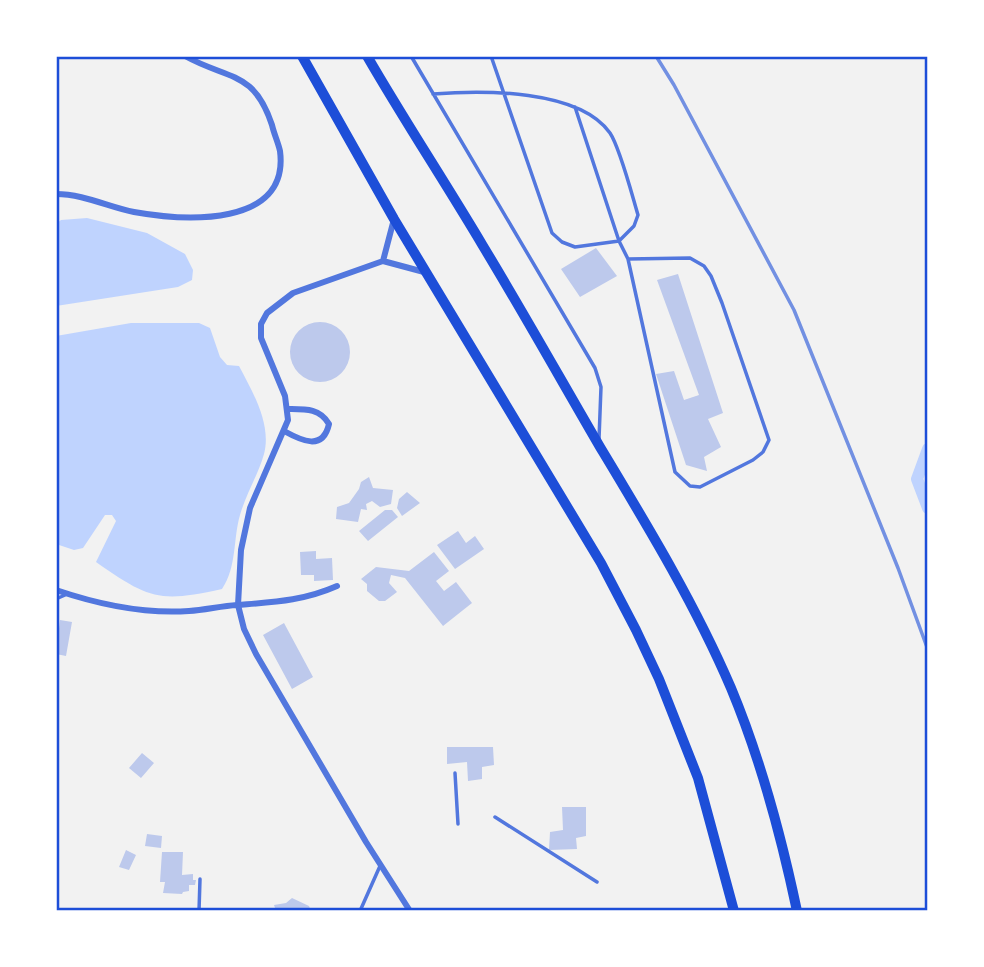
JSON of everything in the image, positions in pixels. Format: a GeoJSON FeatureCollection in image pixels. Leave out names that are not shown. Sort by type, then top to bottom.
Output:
{"type":"FeatureCollection","features":[{"type":"Feature","properties":{"kind":"highway"},"geometry":{"type":"LineString","coordinates":[[302,56],[394,219],[601,563],[636,630],[663,689],[698,778],[734,911]]}},
{"type":"Feature","properties":{"kind":"highway"},"geometry":{"type":"LineString","coordinates":[[368,56],[482,244],[682,587],[731,690],[765,782],[797,911]]}},
{"type":"Feature","properties":{"kind":"street"},"geometry":{"type":"LineString","coordinates":[[56,194],[134,212],[191,217],[252,208],[265,200],[277,185],[280,150],[265,103],[252,87],[235,77],[185,56]]}},
{"type":"Feature","properties":{"kind":"street"},"geometry":{"type":"LineString","coordinates":[[383,261],[394,219]]}},
{"type":"Feature","properties":{"kind":"street"},"geometry":{"type":"LineString","coordinates":[[411,911],[380,864],[256,654],[244,629],[238,605],[241,550],[250,508],[288,420],[288,409],[261,338],[261,324],[267,313],[293,293],[383,261],[428,273]]}},
{"type":"Feature","properties":{"kind":"street"},"geometry":{"type":"LineString","coordinates":[[284,431],[314,442],[327,432],[329,424],[325,416],[318,411],[288,409]]}},
{"type":"Feature","properties":{"kind":"street"},"geometry":{"type":"LineString","coordinates":[[56,590],[149,610],[188,611],[280,603],[318,595],[337,586]]}},
{"type":"Feature","properties":{"kind":"lane"},"geometry":{"type":"LineString","coordinates":[[411,56],[595,368],[601,387],[599,444]]}},
{"type":"Feature","properties":{"kind":"lane"},"geometry":{"type":"LineString","coordinates":[[433,94],[504,91],[586,110],[601,121],[612,136],[638,215],[635,226],[619,241],[575,247],[562,242],[552,233],[504,91],[491,56]]}},
{"type":"Feature","properties":{"kind":"lane"},"geometry":{"type":"LineString","coordinates":[[575,107],[619,241],[628,259],[675,472],[690,486],[700,487],[753,460],[763,452],[769,440],[722,303],[704,266],[690,258],[628,259]]}},
{"type":"Feature","properties":{"kind":"lane"},"geometry":{"type":"LineString","coordinates":[[56,600],[67,594]]}},
{"type":"Feature","properties":{"kind":"lane"},"geometry":{"type":"LineString","coordinates":[[455,773],[458,824]]}},
{"type":"Feature","properties":{"kind":"lane"},"geometry":{"type":"LineString","coordinates":[[495,817],[597,882]]}},
{"type":"Feature","properties":{"kind":"lane"},"geometry":{"type":"LineString","coordinates":[[360,911],[380,864]]}},
{"type":"Feature","properties":{"kind":"lane"},"geometry":{"type":"LineString","coordinates":[[199,911],[200,879]]}},
{"type":"Feature","properties":{"kind":"water"},"geometry":{"type":"Polygon","coordinates":[[[87,218],[147,233],[185,254],[193,270],[192,280],[178,287],[56,306],[56,224],[61,220],[87,218]]]}},
{"type":"Feature","properties":{"kind":"water"},"geometry":{"type":"Polygon","coordinates":[[[131,323],[199,323],[210,328],[220,357],[227,365],[239,366],[259,408],[265,431],[264,454],[240,515],[230,572],[222,589],[183,596],[155,595],[129,584],[96,562],[116,521],[112,515],[105,515],[83,548],[74,550],[56,544],[56,336],[131,323]]]}},
{"type":"Feature","properties":{"kind":"building"},"geometry":{"type":"Polygon","coordinates":[[[596,248],[617,276],[580,297],[561,269],[596,248]]]}},
{"type":"Feature","properties":{"kind":"building"},"geometry":{"type":"Polygon","coordinates":[[[678,274],[723,413],[708,419],[721,447],[704,457],[707,471],[686,465],[656,374],[674,371],[684,400],[699,395],[657,280],[678,274]]]}},
{"type":"Feature","properties":{"kind":"building"},"geometry":{"type":"Polygon","coordinates":[[[320,322],[337,327],[345,335],[350,352],[345,369],[337,377],[320,382],[303,377],[295,369],[290,352],[295,335],[303,327],[320,322]]]}},
{"type":"Feature","properties":{"kind":"building"},"geometry":{"type":"Polygon","coordinates":[[[369,477],[373,488],[393,490],[391,504],[380,507],[372,501],[366,504],[367,510],[361,509],[358,522],[336,519],[337,507],[349,503],[361,482],[369,477]]]}},
{"type":"Feature","properties":{"kind":"building"},"geometry":{"type":"Polygon","coordinates":[[[407,492],[420,503],[402,516],[397,508],[399,499],[407,492]]]}},
{"type":"Feature","properties":{"kind":"building"},"geometry":{"type":"Polygon","coordinates":[[[385,510],[392,510],[398,517],[368,541],[359,531],[385,510]]]}},
{"type":"Feature","properties":{"kind":"building"},"geometry":{"type":"Polygon","coordinates":[[[458,531],[466,543],[475,536],[484,549],[455,569],[437,545],[458,531]]]}},
{"type":"Feature","properties":{"kind":"building"},"geometry":{"type":"Polygon","coordinates":[[[316,551],[316,559],[332,558],[333,580],[314,581],[314,575],[301,575],[300,552],[316,551]]]}},
{"type":"Feature","properties":{"kind":"building"},"geometry":{"type":"Polygon","coordinates":[[[434,552],[449,571],[436,581],[444,591],[456,582],[472,603],[443,626],[405,578],[391,575],[389,583],[397,592],[385,601],[379,601],[367,591],[367,584],[361,579],[376,567],[409,571],[434,552]]]}},
{"type":"Feature","properties":{"kind":"building"},"geometry":{"type":"Polygon","coordinates":[[[60,620],[72,622],[66,656],[56,654],[60,620]]]}},
{"type":"Feature","properties":{"kind":"building"},"geometry":{"type":"Polygon","coordinates":[[[284,623],[313,677],[292,689],[263,635],[284,623]]]}},
{"type":"Feature","properties":{"kind":"building"},"geometry":{"type":"Polygon","coordinates":[[[447,747],[493,747],[494,765],[482,767],[482,779],[468,781],[467,762],[447,764],[447,747]]]}},
{"type":"Feature","properties":{"kind":"building"},"geometry":{"type":"Polygon","coordinates":[[[142,753],[154,763],[141,778],[129,768],[142,753]]]}},
{"type":"Feature","properties":{"kind":"building"},"geometry":{"type":"Polygon","coordinates":[[[562,807],[586,807],[586,836],[576,838],[577,849],[549,850],[550,832],[563,830],[562,807]]]}},
{"type":"Feature","properties":{"kind":"building"},"geometry":{"type":"Polygon","coordinates":[[[147,834],[162,836],[161,848],[145,846],[147,834]]]}},
{"type":"Feature","properties":{"kind":"building"},"geometry":{"type":"Polygon","coordinates":[[[126,850],[136,855],[129,870],[119,867],[126,850]]]}},
{"type":"Feature","properties":{"kind":"building"},"geometry":{"type":"Polygon","coordinates":[[[162,852],[183,852],[182,875],[193,874],[193,880],[196,880],[195,885],[189,885],[189,891],[182,894],[163,893],[165,882],[160,882],[162,852]]]}},
{"type":"Feature","properties":{"kind":"building"},"geometry":{"type":"Polygon","coordinates":[[[292,898],[309,906],[311,911],[276,911],[274,905],[286,903],[292,898]]]}},
{"type":"Feature","properties":{"kind":"waterway"},"geometry":{"type":"LineString","coordinates":[[928,449],[917,479],[928,508]]}},
{"type":"Feature","properties":{"kind":"railway"},"geometry":{"type":"LineString","coordinates":[[656,56],[794,310],[898,568],[928,650]]}}]}
